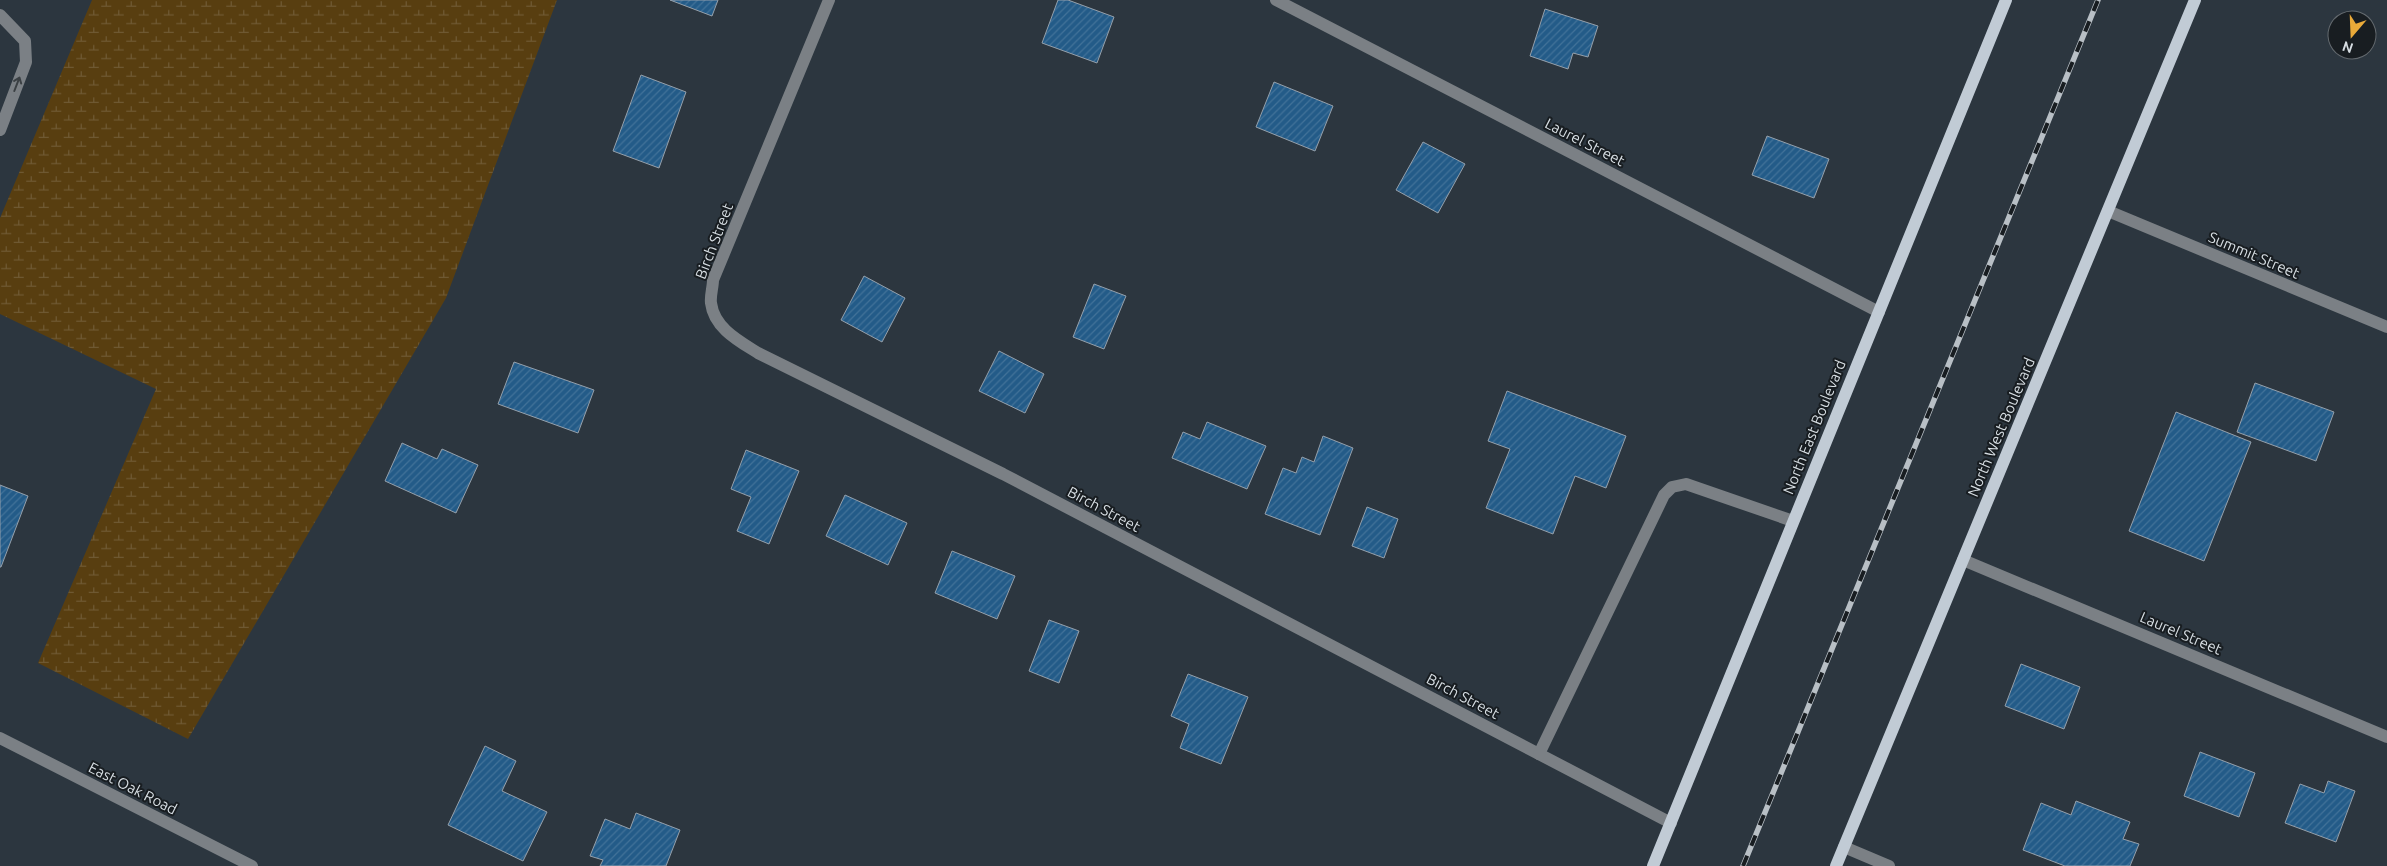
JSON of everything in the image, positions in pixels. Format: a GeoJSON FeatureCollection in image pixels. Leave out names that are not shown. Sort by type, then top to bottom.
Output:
{"type":"FeatureCollection","features":[{"type":"Feature","properties":{"kind":"main road","name":"North East Boulevard"},"geometry":{"type":"LineString","coordinates":[[1653,866],[2006,0]]}},
{"type":"Feature","properties":{"kind":"main road","name":"North West Boulevard"},"geometry":{"type":"LineString","coordinates":[[1836,866],[2195,0]]}},
{"type":"Feature","properties":{"kind":"street","name":"Birch Street"},"geometry":{"type":"LineString","coordinates":[[829,0],[713,280],[711,302],[714,312],[728,334],[758,353],[1002,474],[1671,823]]}},
{"type":"Feature","properties":{"kind":"street","name":"Laurel Street"},"geometry":{"type":"LineString","coordinates":[[1276,0],[1879,312]]}},
{"type":"Feature","properties":{"kind":"street"},"geometry":{"type":"LineString","coordinates":[[0,14],[25,41],[26,62],[0,130]]}},
{"type":"Feature","properties":{"kind":"street","name":"Summit Street"},"geometry":{"type":"LineString","coordinates":[[2108,211],[2387,327]]}},
{"type":"Feature","properties":{"kind":"street"},"geometry":{"type":"LineString","coordinates":[[1539,754],[1664,495],[1672,487],[1686,484],[1794,521]]}},
{"type":"Feature","properties":{"kind":"street","name":"Laurel Street"},"geometry":{"type":"LineString","coordinates":[[1963,560],[2387,737]]}},
{"type":"Feature","properties":{"kind":"street","name":"East Oak Road"},"geometry":{"type":"LineString","coordinates":[[0,738],[252,866]]}},
{"type":"Feature","properties":{"kind":"street"},"geometry":{"type":"LineString","coordinates":[[1844,847],[1889,866]]}},
{"type":"Feature","properties":{"kind":"green space"},"geometry":{"type":"Polygon","coordinates":[[[92,0],[557,0],[446,298],[188,739],[38,663],[156,389],[0,314],[0,218],[92,0]]]}},
{"type":"Feature","properties":{"kind":"building"},"geometry":{"type":"Polygon","coordinates":[[[670,0],[718,0],[712,16],[670,0]]]}},
{"type":"Feature","properties":{"kind":"building"},"geometry":{"type":"Polygon","coordinates":[[[1058,0],[1068,0],[1114,17],[1097,63],[1042,43],[1058,0]]]}},
{"type":"Feature","properties":{"kind":"building"},"geometry":{"type":"Polygon","coordinates":[[[1545,9],[1598,26],[1588,57],[1573,53],[1568,69],[1530,56],[1545,9]]]}},
{"type":"Feature","properties":{"kind":"building"},"geometry":{"type":"Polygon","coordinates":[[[641,75],[686,92],[659,168],[613,151],[641,75]]]}},
{"type":"Feature","properties":{"kind":"building"},"geometry":{"type":"Polygon","coordinates":[[[1274,82],[1333,106],[1315,151],[1256,127],[1274,82]]]}},
{"type":"Feature","properties":{"kind":"building"},"geometry":{"type":"Polygon","coordinates":[[[1767,136],[1829,159],[1814,198],[1752,175],[1767,136]]]}},
{"type":"Feature","properties":{"kind":"building"},"geometry":{"type":"Polygon","coordinates":[[[1423,142],[1465,164],[1438,213],[1396,190],[1423,142]]]}},
{"type":"Feature","properties":{"kind":"building"},"geometry":{"type":"Polygon","coordinates":[[[864,276],[905,298],[882,342],[841,320],[864,276]]]}},
{"type":"Feature","properties":{"kind":"building"},"geometry":{"type":"Polygon","coordinates":[[[1094,284],[1126,296],[1104,349],[1073,337],[1094,284]]]}},
{"type":"Feature","properties":{"kind":"building"},"geometry":{"type":"Polygon","coordinates":[[[999,351],[1044,374],[1025,413],[979,391],[999,351]]]}},
{"type":"Feature","properties":{"kind":"building"},"geometry":{"type":"Polygon","coordinates":[[[514,362],[594,390],[578,433],[498,404],[514,362]]]}},
{"type":"Feature","properties":{"kind":"building"},"geometry":{"type":"Polygon","coordinates":[[[2255,383],[2334,412],[2316,461],[2237,432],[2255,383]]]}},
{"type":"Feature","properties":{"kind":"building"},"geometry":{"type":"Polygon","coordinates":[[[1507,391],[1626,436],[1606,488],[1575,476],[1553,534],[1486,508],[1510,449],[1488,441],[1507,391]]]}},
{"type":"Feature","properties":{"kind":"building"},"geometry":{"type":"Polygon","coordinates":[[[2176,412],[2251,442],[2204,561],[2129,531],[2176,412]]]}},
{"type":"Feature","properties":{"kind":"building"},"geometry":{"type":"Polygon","coordinates":[[[1207,422],[1266,446],[1247,489],[1172,458],[1183,432],[1200,439],[1207,422]]]}},
{"type":"Feature","properties":{"kind":"building"},"geometry":{"type":"Polygon","coordinates":[[[1323,436],[1353,448],[1320,535],[1265,514],[1283,468],[1296,473],[1302,457],[1314,462],[1323,436]]]}},
{"type":"Feature","properties":{"kind":"building"},"geometry":{"type":"Polygon","coordinates":[[[402,443],[437,459],[442,449],[478,465],[456,513],[385,481],[402,443]]]}},
{"type":"Feature","properties":{"kind":"building"},"geometry":{"type":"Polygon","coordinates":[[[746,450],[799,471],[769,544],[737,531],[751,497],[731,489],[746,450]]]}},
{"type":"Feature","properties":{"kind":"building"},"geometry":{"type":"Polygon","coordinates":[[[0,485],[28,496],[1,567],[0,567],[0,485]]]}},
{"type":"Feature","properties":{"kind":"building"},"geometry":{"type":"Polygon","coordinates":[[[845,495],[907,523],[888,565],[826,536],[845,495]]]}},
{"type":"Feature","properties":{"kind":"building"},"geometry":{"type":"Polygon","coordinates":[[[1367,507],[1398,519],[1384,558],[1352,546],[1367,507]]]}},
{"type":"Feature","properties":{"kind":"building"},"geometry":{"type":"Polygon","coordinates":[[[952,551],[1015,576],[997,619],[935,593],[952,551]]]}},
{"type":"Feature","properties":{"kind":"building"},"geometry":{"type":"Polygon","coordinates":[[[1049,620],[1079,631],[1059,683],[1029,671],[1049,620]]]}},
{"type":"Feature","properties":{"kind":"building"},"geometry":{"type":"Polygon","coordinates":[[[2021,664],[2080,687],[2064,729],[2005,706],[2021,664]]]}},
{"type":"Feature","properties":{"kind":"building"},"geometry":{"type":"Polygon","coordinates":[[[1188,674],[1248,697],[1221,764],[1180,748],[1189,724],[1171,716],[1188,674]]]}},
{"type":"Feature","properties":{"kind":"building"},"geometry":{"type":"Polygon","coordinates":[[[485,746],[516,761],[502,791],[547,812],[523,861],[448,825],[485,746]]]}},
{"type":"Feature","properties":{"kind":"building"},"geometry":{"type":"Polygon","coordinates":[[[2200,752],[2255,773],[2239,817],[2184,796],[2200,752]]]}},
{"type":"Feature","properties":{"kind":"building"},"geometry":{"type":"Polygon","coordinates":[[[2328,781],[2355,791],[2336,842],[2285,823],[2300,784],[2324,793],[2328,781]]]}},
{"type":"Feature","properties":{"kind":"building"},"geometry":{"type":"Polygon","coordinates":[[[2076,801],[2130,822],[2123,839],[2139,844],[2130,866],[2065,866],[2023,850],[2041,803],[2071,815],[2076,801]]]}},
{"type":"Feature","properties":{"kind":"building"},"geometry":{"type":"Polygon","coordinates":[[[636,813],[680,830],[666,866],[600,866],[603,860],[590,856],[605,819],[630,829],[636,813]]]}},
{"type":"Feature","properties":{"kind":"railway"},"geometry":{"type":"LineString","coordinates":[[1743,866],[2098,0]]}}]}
